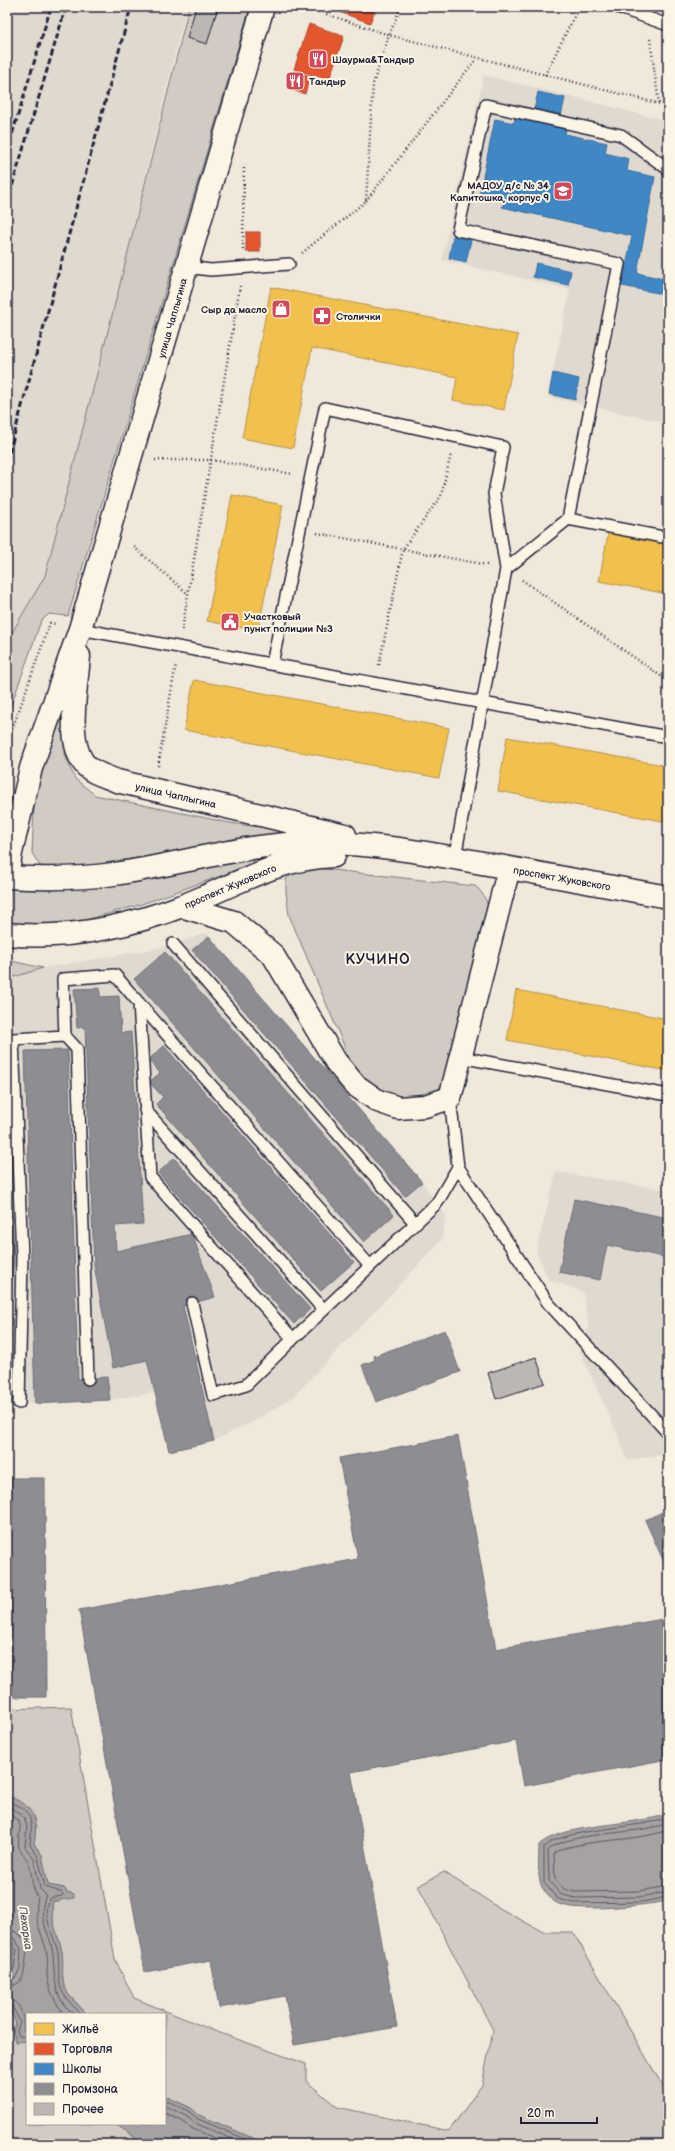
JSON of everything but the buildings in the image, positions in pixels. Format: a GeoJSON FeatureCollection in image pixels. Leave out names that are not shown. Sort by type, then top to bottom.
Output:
{"type":"FeatureCollection","features":[{"type":"Feature","properties":{"kind":"street","name":"улица Чаплыгина"},"geometry":{"type":"LineString","coordinates":[[7,877],[10,853],[30,768],[80,629],[263,7]]}},
{"type":"Feature","properties":{"kind":"street","name":"улица Чаплыгина"},"geometry":{"type":"LineString","coordinates":[[80,629],[74,724],[77,749],[83,763],[93,771],[117,781],[404,849]]}},
{"type":"Feature","properties":{"kind":"street","name":"проспект Жуковского"},"geometry":{"type":"LineString","coordinates":[[7,877],[62,878],[114,874],[227,852],[278,844],[326,843],[404,849],[668,897]]}},
{"type":"Feature","properties":{"kind":"street","name":"проспект Жуковского"},"geometry":{"type":"LineString","coordinates":[[7,934],[53,936],[76,934],[129,923],[181,906],[282,864],[300,859],[337,856],[455,858]]}},
{"type":"Feature","properties":{"kind":"street"},"geometry":{"type":"LineString","coordinates":[[181,906],[234,922],[273,954],[336,1062],[355,1085],[378,1101],[398,1108],[425,1106],[450,1098],[509,868]]}},
{"type":"Feature","properties":{"kind":"lane"},"geometry":{"type":"LineString","coordinates":[[617,7],[668,26]]}},
{"type":"Feature","properties":{"kind":"lane"},"geometry":{"type":"LineString","coordinates":[[506,569],[568,519],[619,264],[458,230],[486,105],[621,135],[668,168]]}},
{"type":"Feature","properties":{"kind":"lane"},"geometry":{"type":"LineString","coordinates":[[186,267],[212,270],[289,264]]}},
{"type":"Feature","properties":{"kind":"lane"},"geometry":{"type":"LineString","coordinates":[[272,664],[325,408],[503,447],[494,494],[506,569],[455,858]]}},
{"type":"Feature","properties":{"kind":"lane"},"geometry":{"type":"LineString","coordinates":[[568,519],[668,538]]}},
{"type":"Feature","properties":{"kind":"lane"},"geometry":{"type":"LineString","coordinates":[[80,629],[668,737]]}},
{"type":"Feature","properties":{"kind":"lane"},"geometry":{"type":"LineString","coordinates":[[173,944],[415,1224]]}},
{"type":"Feature","properties":{"kind":"lane"},"geometry":{"type":"LineString","coordinates":[[88,1379],[77,1049],[65,1036],[63,979],[115,975],[370,1266]]}},
{"type":"Feature","properties":{"kind":"lane"},"geometry":{"type":"LineString","coordinates":[[139,1003],[150,1177],[293,1340]]}},
{"type":"Feature","properties":{"kind":"lane"},"geometry":{"type":"LineString","coordinates":[[19,1403],[22,1257],[13,1039],[65,1036]]}},
{"type":"Feature","properties":{"kind":"lane"},"geometry":{"type":"LineString","coordinates":[[460,1057],[668,1095]]}},
{"type":"Feature","properties":{"kind":"lane"},"geometry":{"type":"LineString","coordinates":[[450,1098],[458,1167],[548,1303],[668,1433]]}},
{"type":"Feature","properties":{"kind":"lane"},"geometry":{"type":"LineString","coordinates":[[146,1110],[324,1310]]}},
{"type":"Feature","properties":{"kind":"lane"},"geometry":{"type":"LineString","coordinates":[[192,1303],[213,1395],[246,1385],[437,1203],[458,1167]]}},
{"type":"Feature","properties":{"kind":"path"},"geometry":{"type":"LineString","coordinates":[[366,201],[373,84],[389,35],[401,7]]}},
{"type":"Feature","properties":{"kind":"path"},"geometry":{"type":"LineString","coordinates":[[545,75],[579,7]]}},
{"type":"Feature","properties":{"kind":"path"},"geometry":{"type":"LineString","coordinates":[[311,9],[389,35],[476,59],[668,106]]}},
{"type":"Feature","properties":{"kind":"path"},"geometry":{"type":"LineString","coordinates":[[647,18],[659,104]]}},
{"type":"Feature","properties":{"kind":"path"},"geometry":{"type":"LineString","coordinates":[[289,264],[366,201],[476,59]]}},
{"type":"Feature","properties":{"kind":"path"},"geometry":{"type":"LineString","coordinates":[[157,766],[179,647],[243,267],[244,161]]}},
{"type":"Feature","properties":{"kind":"path"},"geometry":{"type":"LineString","coordinates":[[375,683],[403,549],[441,496],[455,436]]}},
{"type":"Feature","properties":{"kind":"path"},"geometry":{"type":"LineString","coordinates":[[155,460],[211,460],[311,478]]}},
{"type":"Feature","properties":{"kind":"path"},"geometry":{"type":"LineString","coordinates":[[134,548],[188,593]]}},
{"type":"Feature","properties":{"kind":"path"},"geometry":{"type":"LineString","coordinates":[[7,744],[50,623],[80,629]]}},
{"type":"Feature","properties":{"kind":"shaded area"},"geometry":{"type":"Polygon","coordinates":[[[7,7],[188,7],[178,40],[118,292],[45,576],[7,641],[7,7]]]}},
{"type":"Feature","properties":{"kind":"shaded area"},"geometry":{"type":"Polygon","coordinates":[[[189,7],[250,7],[68,616],[49,614],[41,621],[7,717],[7,641],[45,576],[189,7]]]}},
{"type":"Feature","properties":{"kind":"shaded area","name":"МАДОУ д/с № 34 Капитошка, корпус 9"},"geometry":{"type":"Polygon","coordinates":[[[484,75],[668,121],[668,423],[548,397],[570,289],[442,260],[484,75]]]}},
{"type":"Feature","properties":{"kind":"shaded area"},"geometry":{"type":"Polygon","coordinates":[[[68,679],[65,755],[75,779],[95,795],[230,823],[295,832],[100,864],[54,870],[40,866],[32,853],[34,808],[38,777],[68,679]]]}},
{"type":"Feature","properties":{"kind":"shaded area"},"geometry":{"type":"Polygon","coordinates":[[[252,860],[254,864],[139,905],[57,928],[7,927],[7,885],[138,879],[252,860]]]}},
{"type":"Feature","properties":{"kind":"shaded area"},"geometry":{"type":"Polygon","coordinates":[[[315,868],[475,886],[479,889],[486,900],[491,918],[447,1076],[437,1091],[422,1102],[397,1100],[366,1082],[353,1067],[289,915],[286,879],[296,871],[315,868]]]}},
{"type":"Feature","properties":{"kind":"shaded area"},"geometry":{"type":"Polygon","coordinates":[[[206,933],[422,1182],[446,1216],[441,1241],[295,1395],[262,1417],[214,1441],[169,1451],[155,1392],[110,1400],[35,1404],[7,1403],[7,979],[43,968],[165,947],[206,933]]]}},
{"type":"Feature","properties":{"kind":"shaded area"},"geometry":{"type":"Polygon","coordinates":[[[7,960],[43,968],[7,979],[7,960]]]}},
{"type":"Feature","properties":{"kind":"shaded area"},"geometry":{"type":"Polygon","coordinates":[[[556,1172],[668,1190],[668,1454],[627,1460],[617,1433],[577,1345],[589,1328],[583,1292],[548,1279],[536,1251],[556,1172]]]}},
{"type":"Feature","properties":{"kind":"shaded area"},"geometry":{"type":"Polygon","coordinates":[[[71,1707],[115,1959],[134,1998],[212,2030],[306,2064],[306,2081],[337,2107],[449,2131],[482,2085],[493,2030],[418,1886],[444,1872],[496,1906],[543,1932],[573,1932],[668,2095],[668,2144],[266,2144],[199,2115],[191,2108],[166,2096],[166,2013],[85,2013],[70,1997],[66,1990],[63,1981],[61,1946],[53,1921],[52,1908],[53,1901],[60,1901],[67,1892],[64,1888],[48,1885],[42,1855],[34,1844],[36,1826],[24,1805],[7,1794],[7,1709],[71,1707]]]}},
{"type":"Feature","properties":{"kind":"shaded area"},"geometry":{"type":"Polygon","coordinates":[[[7,1943],[13,1951],[10,1968],[7,1974],[7,1943]]]}},
{"type":"Feature","properties":{"kind":"shaded area"},"geometry":{"type":"Polygon","coordinates":[[[7,2004],[16,2023],[13,2031],[16,2041],[26,2041],[26,2125],[117,2125],[131,2134],[140,2144],[7,2144],[7,2004]]]}},
{"type":"Feature","properties":{"kind":"water","name":"Пехорка"},"geometry":{"type":"Polygon","coordinates":[[[7,1794],[28,1808],[34,1817],[34,1844],[42,1855],[48,1885],[64,1888],[67,1892],[74,1894],[74,1898],[53,1901],[52,1915],[61,1946],[64,1985],[73,2000],[84,2013],[26,2013],[26,2041],[16,2042],[13,2031],[16,2023],[7,2004],[7,1974],[11,1968],[10,1958],[13,1951],[7,1943],[7,1794]]]}},
{"type":"Feature","properties":{"kind":"water"},"geometry":{"type":"Polygon","coordinates":[[[668,1814],[668,1901],[610,1908],[577,1907],[564,1906],[555,1902],[545,1892],[540,1880],[539,1845],[549,1838],[581,1829],[638,1821],[668,1814]]]}},
{"type":"Feature","properties":{"kind":"water"},"geometry":{"type":"Polygon","coordinates":[[[166,2096],[191,2108],[199,2115],[266,2144],[140,2144],[131,2134],[117,2125],[166,2125],[166,2096]]]}},
{"type":"Feature","properties":{"kind":"railway"},"geometry":{"type":"LineString","coordinates":[[7,151],[51,7]]}},
{"type":"Feature","properties":{"kind":"railway"},"geometry":{"type":"LineString","coordinates":[[7,203],[66,7]]}},
{"type":"Feature","properties":{"kind":"railway"},"geometry":{"type":"LineString","coordinates":[[7,461],[131,7]]}},
{"type":"Feature","properties":{"kind":"place","name":"Шаурма&Тандыр"},"geometry":{"type":"Point","coordinates":[318,59]}},
{"type":"Feature","properties":{"kind":"place","name":"Тандыр"},"geometry":{"type":"Point","coordinates":[295,81]}},
{"type":"Feature","properties":{"kind":"place","name":"МАДОУ д/с № 34 Капитошка, корпус 9"},"geometry":{"type":"Point","coordinates":[563,191]}},
{"type":"Feature","properties":{"kind":"place","name":"Сыр да масло"},"geometry":{"type":"Point","coordinates":[281,309]}},
{"type":"Feature","properties":{"kind":"place","name":"Столички"},"geometry":{"type":"Point","coordinates":[322,316]}},
{"type":"Feature","properties":{"kind":"place","name":"Участковый пункт полиции №3"},"geometry":{"type":"Point","coordinates":[230,622]}},
{"type":"Feature","properties":{"kind":"district","name":"КУЧИНО"},"geometry":{"type":"Point","coordinates":[378,959]}}]}
